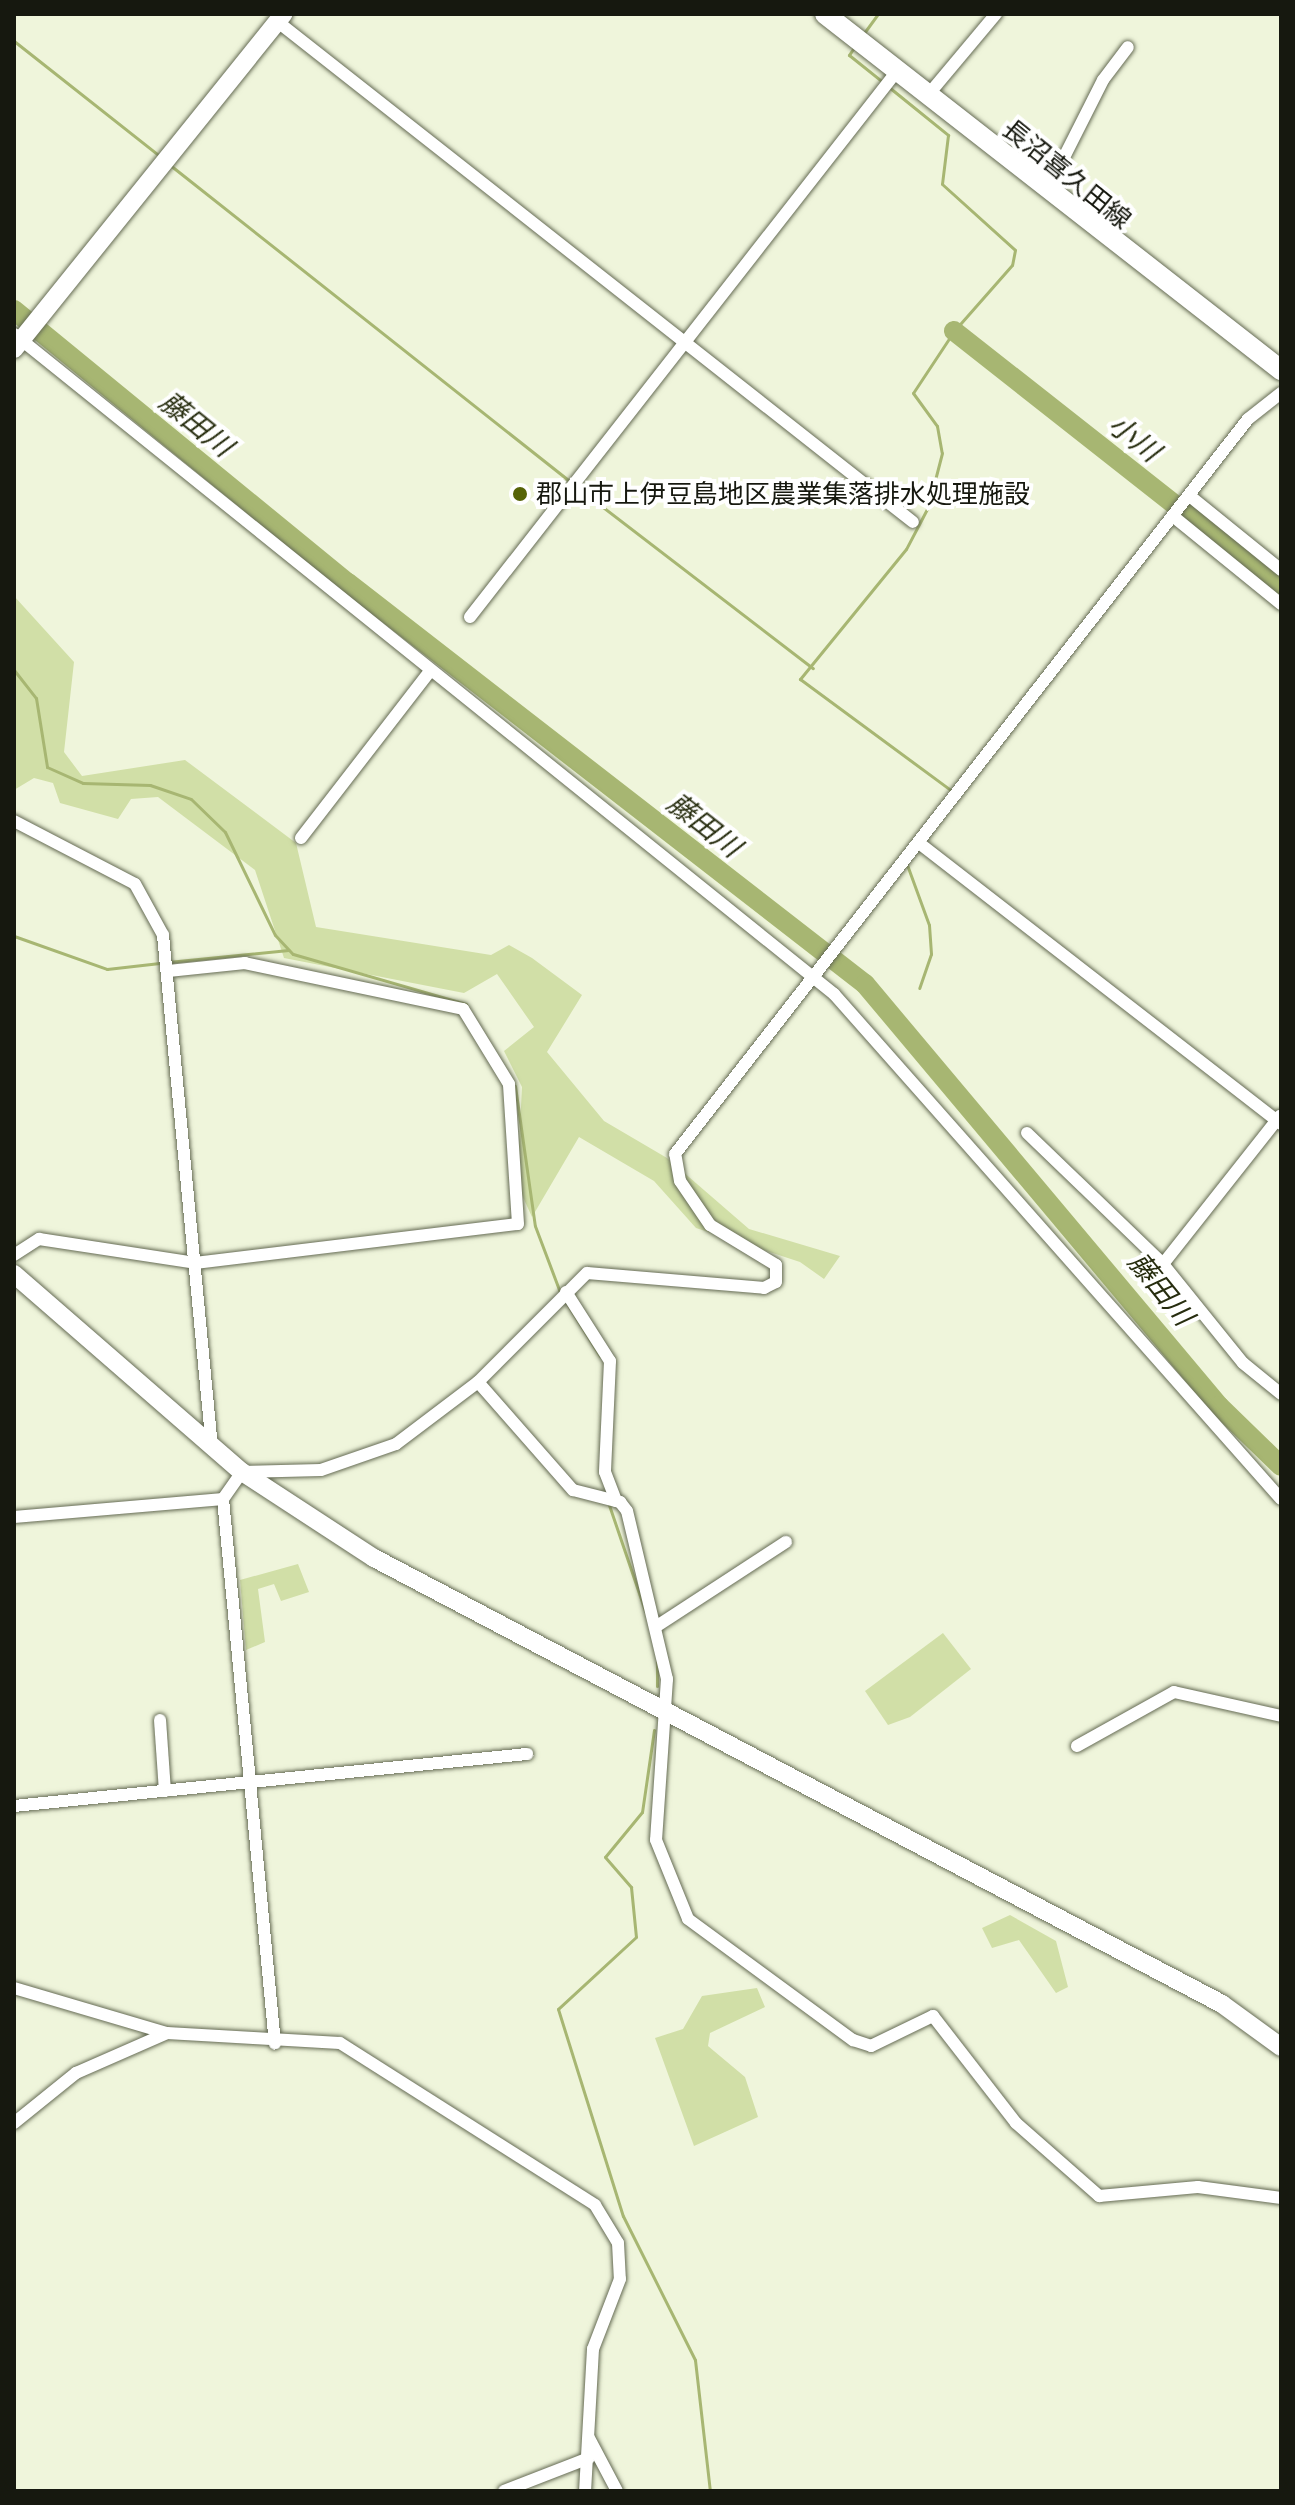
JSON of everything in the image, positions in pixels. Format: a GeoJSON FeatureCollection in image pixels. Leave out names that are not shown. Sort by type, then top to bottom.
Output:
{"type":"FeatureCollection","features":[{"type":"Feature","properties":{"kind":"main road","name":"長沼喜久田線"},"geometry":{"type":"LineString","coordinates":[[825,14],[1047,191],[1281,370]]}},
{"type":"Feature","properties":{"kind":"street"},"geometry":{"type":"LineString","coordinates":[[928,95],[996,14]]}},
{"type":"Feature","properties":{"kind":"street"},"geometry":{"type":"LineString","coordinates":[[913,522],[280,18],[60,297],[16,341],[431,670],[812,978],[892,1057],[1281,1499]]}},
{"type":"Feature","properties":{"kind":"street"},"geometry":{"type":"LineString","coordinates":[[1047,191],[1103,80],[1128,47]]}},
{"type":"Feature","properties":{"kind":"street"},"geometry":{"type":"LineString","coordinates":[[470,617],[897,71]]}},
{"type":"Feature","properties":{"kind":"street"},"geometry":{"type":"LineString","coordinates":[[242,1472],[321,1470],[396,1444],[478,1382],[566,1292],[593,1272],[764,1288],[776,1282],[776,1265],[710,1225],[680,1181],[675,1154],[1191,497],[1248,419],[1281,393]]}},
{"type":"Feature","properties":{"kind":"street"},"geometry":{"type":"LineString","coordinates":[[1191,497],[1281,570]]}},
{"type":"Feature","properties":{"kind":"street"},"geometry":{"type":"LineString","coordinates":[[1174,517],[1281,604]]}},
{"type":"Feature","properties":{"kind":"street"},"geometry":{"type":"LineString","coordinates":[[301,838],[431,670]]}},
{"type":"Feature","properties":{"kind":"street"},"geometry":{"type":"LineString","coordinates":[[14,821],[135,884],[163,935],[212,1448]]}},
{"type":"Feature","properties":{"kind":"street"},"geometry":{"type":"LineString","coordinates":[[919,843],[1279,1119],[1163,1264]]}},
{"type":"Feature","properties":{"kind":"street"},"geometry":{"type":"LineString","coordinates":[[14,1255],[39,1239],[195,1263],[518,1224],[509,1084],[480,1023],[452,1001],[313,973],[245,963],[168,971]]}},
{"type":"Feature","properties":{"kind":"street"},"geometry":{"type":"LineString","coordinates":[[1027,1133],[1163,1264],[1243,1363],[1281,1394]]}},
{"type":"Feature","properties":{"kind":"street"},"geometry":{"type":"LineString","coordinates":[[14,1274],[242,1472],[374,1558],[1222,2004],[1281,2047]]}},
{"type":"Feature","properties":{"kind":"street"},"geometry":{"type":"LineString","coordinates":[[566,1292],[610,1361],[605,1472],[616,1501],[627,1511],[639,1544],[657,1626],[667,1711],[656,1840],[679,1906],[702,1930],[853,2040],[871,2046],[933,2016],[1016,2123],[1099,2196],[1198,2187],[1281,2198]]}},
{"type":"Feature","properties":{"kind":"street"},"geometry":{"type":"LineString","coordinates":[[478,1382],[573,1490],[616,1501]]}},
{"type":"Feature","properties":{"kind":"street"},"geometry":{"type":"LineString","coordinates":[[242,1472],[223,1499],[255,1783],[275,2044]]}},
{"type":"Feature","properties":{"kind":"street"},"geometry":{"type":"LineString","coordinates":[[14,1517],[223,1499]]}},
{"type":"Feature","properties":{"kind":"street"},"geometry":{"type":"LineString","coordinates":[[657,1626],[715,1595],[786,1542]]}},
{"type":"Feature","properties":{"kind":"street"},"geometry":{"type":"LineString","coordinates":[[1077,1746],[1174,1692],[1281,1716]]}},
{"type":"Feature","properties":{"kind":"street"},"geometry":{"type":"LineString","coordinates":[[160,1720],[165,1791]]}},
{"type":"Feature","properties":{"kind":"street"},"geometry":{"type":"LineString","coordinates":[[14,1806],[527,1754]]}},
{"type":"Feature","properties":{"kind":"street"},"geometry":{"type":"LineString","coordinates":[[14,1988],[167,2033],[275,2044],[340,2043],[606,2218],[618,2243],[620,2279],[593,2349],[585,2491]]}},
{"type":"Feature","properties":{"kind":"street"},"geometry":{"type":"LineString","coordinates":[[14,2123],[76,2073],[167,2033]]}},
{"type":"Feature","properties":{"kind":"street"},"geometry":{"type":"LineString","coordinates":[[586,2433],[617,2491]]}},
{"type":"Feature","properties":{"kind":"street"},"geometry":{"type":"LineString","coordinates":[[504,2491],[589,2458]]}},
{"type":"Feature","properties":{"kind":"green space"},"geometry":{"type":"Polygon","coordinates":[[[14,596],[74,662],[64,752],[82,776],[185,760],[296,843],[316,927],[491,955],[509,945],[532,958],[582,995],[547,1052],[604,1121],[667,1158],[749,1229],[840,1256],[824,1279],[800,1262],[696,1228],[654,1181],[579,1137],[532,1217],[517,1184],[522,1087],[504,1051],[534,1027],[497,974],[464,993],[284,958],[255,870],[158,797],[131,799],[118,819],[60,803],[53,783],[34,778],[14,790],[14,596]]]}},
{"type":"Feature","properties":{"kind":"green space"},"geometry":{"type":"Polygon","coordinates":[[[298,1564],[309,1592],[281,1601],[274,1584],[258,1589],[265,1642],[246,1650],[240,1580],[298,1564]]]}},
{"type":"Feature","properties":{"kind":"green space"},"geometry":{"type":"Polygon","coordinates":[[[943,1633],[971,1669],[910,1717],[888,1725],[865,1691],[943,1633]]]}},
{"type":"Feature","properties":{"kind":"green space"},"geometry":{"type":"Polygon","coordinates":[[[1010,1915],[1056,1941],[1068,1987],[1056,1993],[1019,1940],[992,1948],[982,1928],[1010,1915]]]}},
{"type":"Feature","properties":{"kind":"green space"},"geometry":{"type":"Polygon","coordinates":[[[757,1988],[765,2007],[710,2033],[708,2046],[745,2077],[758,2117],[694,2146],[655,2038],[683,2029],[702,1996],[757,1988]]]}},
{"type":"Feature","properties":{"kind":"waterway"},"geometry":{"type":"LineString","coordinates":[[864,33],[878,14]]}},
{"type":"Feature","properties":{"kind":"waterway"},"geometry":{"type":"LineString","coordinates":[[14,41],[162,158]]}},
{"type":"Feature","properties":{"kind":"waterway"},"geometry":{"type":"LineString","coordinates":[[855,46],[849,55],[884,83]]}},
{"type":"Feature","properties":{"kind":"waterway"},"geometry":{"type":"LineString","coordinates":[[890,88],[948,135],[942,184],[1015,250],[1012,265],[954,331],[913,393],[937,426],[942,453],[928,507],[906,549],[800,679],[952,791]]}},
{"type":"Feature","properties":{"kind":"waterway"},"geometry":{"type":"LineString","coordinates":[[170,165],[572,483]]}},
{"type":"Feature","properties":{"kind":"waterway","name":"藤田川"},"geometry":{"type":"LineString","coordinates":[[14,310],[348,583],[865,984],[1219,1406],[1281,1466]]}},
{"type":"Feature","properties":{"kind":"waterway","name":"小川"},"geometry":{"type":"LineString","coordinates":[[954,331],[1281,588]]}},
{"type":"Feature","properties":{"kind":"waterway"},"geometry":{"type":"LineString","coordinates":[[578,488],[813,668]]}},
{"type":"Feature","properties":{"kind":"waterway"},"geometry":{"type":"LineString","coordinates":[[14,670],[36,698],[47,767],[83,783],[150,785],[191,799],[225,832],[275,935],[293,954],[466,1004]]}},
{"type":"Feature","properties":{"kind":"waterway"},"geometry":{"type":"LineString","coordinates":[[906,862],[929,925],[931,954],[919,988]]}},
{"type":"Feature","properties":{"kind":"waterway"},"geometry":{"type":"LineString","coordinates":[[14,936],[107,969],[160,963]]}},
{"type":"Feature","properties":{"kind":"waterway"},"geometry":{"type":"LineString","coordinates":[[168,962],[288,950]]}},
{"type":"Feature","properties":{"kind":"waterway"},"geometry":{"type":"LineString","coordinates":[[515,1086],[535,1226],[560,1292]]}},
{"type":"Feature","properties":{"kind":"waterway"},"geometry":{"type":"LineString","coordinates":[[566,1302],[600,1356]]}},
{"type":"Feature","properties":{"kind":"waterway"},"geometry":{"type":"LineString","coordinates":[[609,1505],[645,1611]]}},
{"type":"Feature","properties":{"kind":"waterway"},"geometry":{"type":"LineString","coordinates":[[657,1661],[657,1686]]}},
{"type":"Feature","properties":{"kind":"waterway"},"geometry":{"type":"LineString","coordinates":[[654,1730],[642,1812],[605,1857],[631,1887],[636,1937],[558,2009],[623,2216],[695,2360],[710,2491]]}},
{"type":"Feature","properties":{"kind":"place","name":"郡山市上伊豆島地区農業集落排水処理施設"},"geometry":{"type":"Point","coordinates":[520,494]}}]}
